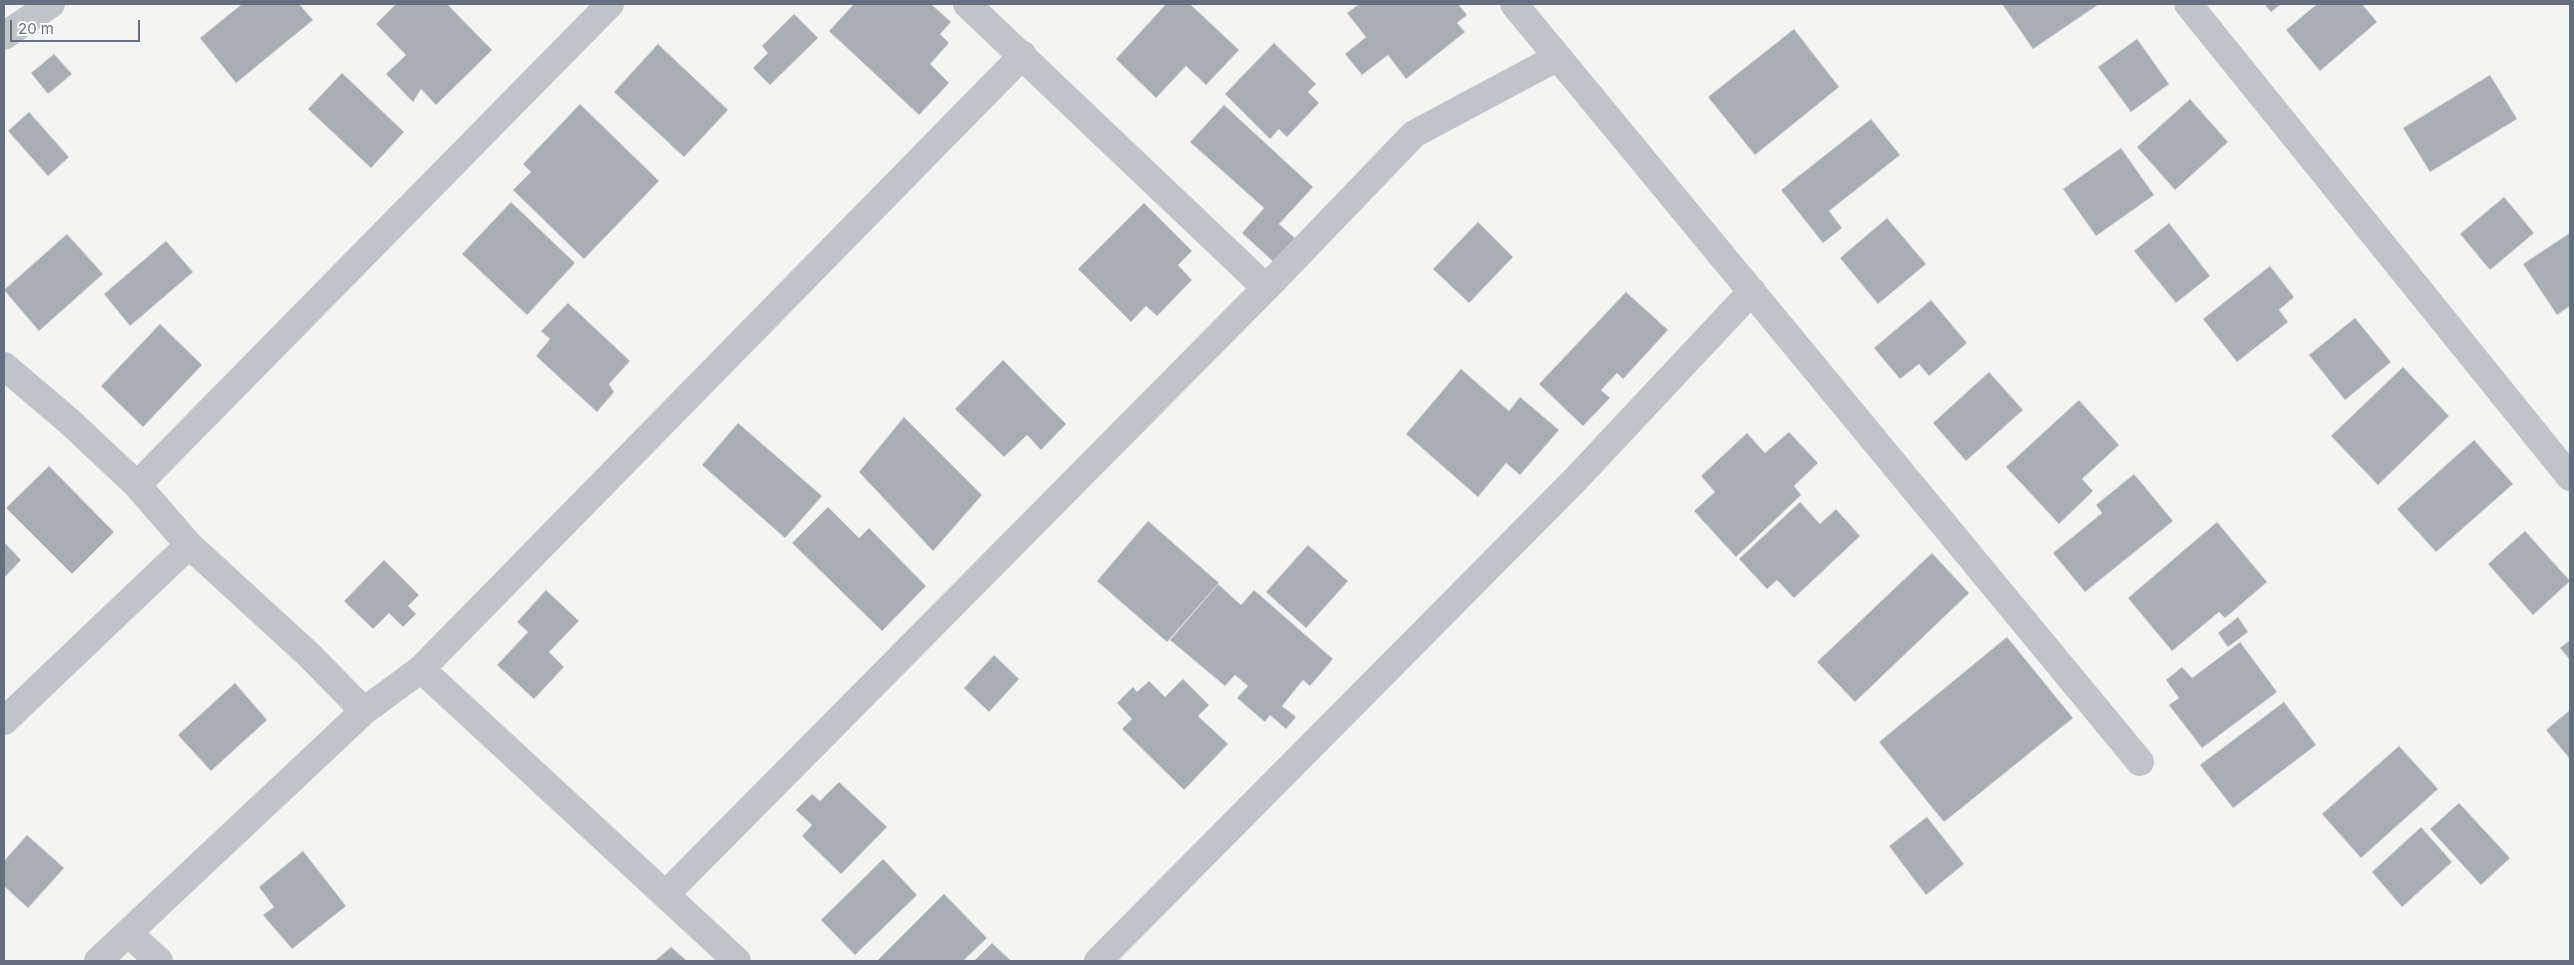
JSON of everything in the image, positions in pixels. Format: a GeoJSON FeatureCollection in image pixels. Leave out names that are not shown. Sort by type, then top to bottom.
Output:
{"type":"FeatureCollection","features":[{"type":"Feature","properties":{"kind":"street"},"geometry":{"type":"LineString","coordinates":[[4,36],[51,4]]}},
{"type":"Feature","properties":{"kind":"street"},"geometry":{"type":"LineString","coordinates":[[137,485],[610,4]]}},
{"type":"Feature","properties":{"kind":"street"},"geometry":{"type":"LineString","coordinates":[[967,4],[1023,55],[1266,288]]}},
{"type":"Feature","properties":{"kind":"street"},"geometry":{"type":"LineString","coordinates":[[1514,4],[2140,762]]}},
{"type":"Feature","properties":{"kind":"street"},"geometry":{"type":"LineString","coordinates":[[2188,4],[2570,478]]}},
{"type":"Feature","properties":{"kind":"street"},"geometry":{"type":"LineString","coordinates":[[98,961],[364,712],[421,669],[1023,55]]}},
{"type":"Feature","properties":{"kind":"street"},"geometry":{"type":"LineString","coordinates":[[666,894],[1266,288],[1414,134],[1558,57]]}},
{"type":"Feature","properties":{"kind":"street"},"geometry":{"type":"LineString","coordinates":[[1098,961],[1574,482],[1752,291]]}},
{"type":"Feature","properties":{"kind":"street"},"geometry":{"type":"LineString","coordinates":[[4,366],[70,422],[137,485],[189,545],[308,654],[364,712]]}},
{"type":"Feature","properties":{"kind":"street"},"geometry":{"type":"LineString","coordinates":[[4,721],[189,545]]}},
{"type":"Feature","properties":{"kind":"street"},"geometry":{"type":"LineString","coordinates":[[421,669],[737,961]]}},
{"type":"Feature","properties":{"kind":"street"},"geometry":{"type":"LineString","coordinates":[[129,934],[159,961]]}},
{"type":"Feature","properties":{"kind":"building"},"geometry":{"type":"Polygon","coordinates":[[[242,4],[299,4],[313,20],[236,83],[200,38],[242,4]]]}},
{"type":"Feature","properties":{"kind":"building"},"geometry":{"type":"Polygon","coordinates":[[[396,4],[447,4],[492,50],[436,105],[421,89],[413,102],[386,74],[406,55],[376,24],[396,4]]]}},
{"type":"Feature","properties":{"kind":"building"},"geometry":{"type":"Polygon","coordinates":[[[854,4],[931,4],[951,22],[940,34],[949,43],[930,64],[949,83],[919,115],[829,31],[854,4]]]}},
{"type":"Feature","properties":{"kind":"building"},"geometry":{"type":"Polygon","coordinates":[[[1166,4],[1190,4],[1239,50],[1206,85],[1186,66],[1156,98],[1116,59],[1166,4]]]}},
{"type":"Feature","properties":{"kind":"building"},"geometry":{"type":"Polygon","coordinates":[[[1359,4],[1458,4],[1467,15],[1457,23],[1465,32],[1406,79],[1388,55],[1362,75],[1345,54],[1366,37],[1347,13],[1359,4]]]}},
{"type":"Feature","properties":{"kind":"building"},"geometry":{"type":"Polygon","coordinates":[[[2002,4],[2099,4],[2033,49],[2002,4]]]}},
{"type":"Feature","properties":{"kind":"building"},"geometry":{"type":"Polygon","coordinates":[[[2264,4],[2281,4],[2271,12],[2264,4]]]}},
{"type":"Feature","properties":{"kind":"building"},"geometry":{"type":"Polygon","coordinates":[[[2317,4],[2362,4],[2377,22],[2320,71],[2286,30],[2317,4]]]}},
{"type":"Feature","properties":{"kind":"building"},"geometry":{"type":"Polygon","coordinates":[[[794,14],[818,38],[770,85],[753,68],[768,53],[762,46],[794,14]]]}},
{"type":"Feature","properties":{"kind":"building"},"geometry":{"type":"Polygon","coordinates":[[[1794,29],[1839,87],[1755,155],[1708,97],[1794,29]]]}},
{"type":"Feature","properties":{"kind":"building"},"geometry":{"type":"Polygon","coordinates":[[[2137,39],[2169,84],[2131,112],[2098,67],[2137,39]]]}},
{"type":"Feature","properties":{"kind":"building"},"geometry":{"type":"Polygon","coordinates":[[[1274,43],[1316,84],[1308,92],[1319,103],[1287,137],[1279,129],[1270,139],[1225,94],[1274,43]]]}},
{"type":"Feature","properties":{"kind":"building"},"geometry":{"type":"Polygon","coordinates":[[[658,44],[728,110],[684,157],[614,92],[658,44]]]}},
{"type":"Feature","properties":{"kind":"building"},"geometry":{"type":"Polygon","coordinates":[[[54,54],[72,74],[48,94],[31,73],[54,54]]]}},
{"type":"Feature","properties":{"kind":"building"},"geometry":{"type":"Polygon","coordinates":[[[342,73],[404,132],[371,168],[308,109],[342,73]]]}},
{"type":"Feature","properties":{"kind":"building"},"geometry":{"type":"Polygon","coordinates":[[[2490,75],[2517,119],[2430,172],[2403,128],[2490,75]]]}},
{"type":"Feature","properties":{"kind":"building"},"geometry":{"type":"Polygon","coordinates":[[[2190,99],[2228,142],[2175,190],[2137,147],[2190,99]]]}},
{"type":"Feature","properties":{"kind":"building"},"geometry":{"type":"Polygon","coordinates":[[[580,104],[659,181],[584,259],[513,190],[531,172],[523,164],[580,104]]]}},
{"type":"Feature","properties":{"kind":"building"},"geometry":{"type":"Polygon","coordinates":[[[1224,105],[1313,187],[1279,224],[1298,241],[1277,265],[1242,233],[1264,208],[1190,142],[1224,105]]]}},
{"type":"Feature","properties":{"kind":"building"},"geometry":{"type":"Polygon","coordinates":[[[29,112],[69,157],[48,176],[8,131],[29,112]]]}},
{"type":"Feature","properties":{"kind":"building"},"geometry":{"type":"Polygon","coordinates":[[[1871,119],[1900,155],[1829,211],[1842,228],[1823,243],[1781,190],[1871,119]]]}},
{"type":"Feature","properties":{"kind":"building"},"geometry":{"type":"Polygon","coordinates":[[[2121,148],[2154,195],[2096,236],[2063,189],[2121,148]]]}},
{"type":"Feature","properties":{"kind":"building"},"geometry":{"type":"Polygon","coordinates":[[[2504,197],[2534,233],[2490,270],[2460,234],[2504,197]]]}},
{"type":"Feature","properties":{"kind":"building"},"geometry":{"type":"Polygon","coordinates":[[[511,202],[575,263],[527,315],[462,254],[511,202]]]}},
{"type":"Feature","properties":{"kind":"building"},"geometry":{"type":"Polygon","coordinates":[[[1144,203],[1192,251],[1178,265],[1192,280],[1157,316],[1146,306],[1131,322],[1078,269],[1144,203]]]}},
{"type":"Feature","properties":{"kind":"building"},"geometry":{"type":"Polygon","coordinates":[[[1887,218],[1926,264],[1878,304],[1840,258],[1887,218]]]}},
{"type":"Feature","properties":{"kind":"building"},"geometry":{"type":"Polygon","coordinates":[[[1478,222],[1513,257],[1469,303],[1433,269],[1478,222]]]}},
{"type":"Feature","properties":{"kind":"building"},"geometry":{"type":"Polygon","coordinates":[[[2169,223],[2210,276],[2176,303],[2134,251],[2169,223]]]}},
{"type":"Feature","properties":{"kind":"building"},"geometry":{"type":"Polygon","coordinates":[[[2570,233],[2570,306],[2557,315],[2523,264],[2570,233]]]}},
{"type":"Feature","properties":{"kind":"building"},"geometry":{"type":"Polygon","coordinates":[[[67,234],[103,274],[39,331],[4,290],[67,234]]]}},
{"type":"Feature","properties":{"kind":"building"},"geometry":{"type":"Polygon","coordinates":[[[166,241],[193,272],[130,326],[104,294],[166,241]]]}},
{"type":"Feature","properties":{"kind":"building"},"geometry":{"type":"Polygon","coordinates":[[[2270,266],[2294,297],[2279,310],[2288,322],[2237,362],[2203,319],[2270,266]]]}},
{"type":"Feature","properties":{"kind":"building"},"geometry":{"type":"Polygon","coordinates":[[[1626,292],[1668,330],[1623,379],[1617,373],[1601,390],[1610,398],[1583,426],[1539,384],[1626,292]]]}},
{"type":"Feature","properties":{"kind":"building"},"geometry":{"type":"Polygon","coordinates":[[[1931,300],[1967,343],[1929,376],[1919,364],[1900,379],[1874,348],[1931,300]]]}},
{"type":"Feature","properties":{"kind":"building"},"geometry":{"type":"Polygon","coordinates":[[[568,303],[630,361],[609,384],[614,392],[597,412],[536,356],[550,339],[541,331],[568,303]]]}},
{"type":"Feature","properties":{"kind":"building"},"geometry":{"type":"Polygon","coordinates":[[[2355,318],[2391,362],[2345,400],[2309,355],[2355,318]]]}},
{"type":"Feature","properties":{"kind":"building"},"geometry":{"type":"Polygon","coordinates":[[[160,324],[202,365],[143,427],[101,386],[160,324]]]}},
{"type":"Feature","properties":{"kind":"building"},"geometry":{"type":"Polygon","coordinates":[[[1003,360],[1066,424],[1041,450],[1027,435],[1004,457],[955,409],[1003,360]]]}},
{"type":"Feature","properties":{"kind":"building"},"geometry":{"type":"Polygon","coordinates":[[[2403,367],[2449,416],[2378,485],[2331,436],[2403,367]]]}},
{"type":"Feature","properties":{"kind":"building"},"geometry":{"type":"Polygon","coordinates":[[[1461,369],[1509,411],[1520,397],[1559,430],[1520,475],[1506,463],[1478,497],[1406,434],[1461,369]]]}},
{"type":"Feature","properties":{"kind":"building"},"geometry":{"type":"Polygon","coordinates":[[[1989,372],[2023,410],[1966,461],[1933,423],[1989,372]]]}},
{"type":"Feature","properties":{"kind":"building"},"geometry":{"type":"Polygon","coordinates":[[[2079,400],[2119,445],[2082,479],[2093,491],[2059,524],[2006,467],[2079,400]]]}},
{"type":"Feature","properties":{"kind":"building"},"geometry":{"type":"Polygon","coordinates":[[[904,417],[982,495],[933,551],[859,472],[904,417]]]}},
{"type":"Feature","properties":{"kind":"building"},"geometry":{"type":"Polygon","coordinates":[[[738,423],[822,496],[785,538],[702,465],[738,423]]]}},
{"type":"Feature","properties":{"kind":"building"},"geometry":{"type":"Polygon","coordinates":[[[1789,432],[1818,463],[1794,486],[1801,495],[1736,557],[1694,511],[1715,492],[1701,476],[1747,433],[1765,453],[1789,432]]]}},
{"type":"Feature","properties":{"kind":"building"},"geometry":{"type":"Polygon","coordinates":[[[2474,440],[2513,484],[2436,552],[2397,509],[2474,440]]]}},
{"type":"Feature","properties":{"kind":"building"},"geometry":{"type":"Polygon","coordinates":[[[49,466],[114,532],[72,574],[6,508],[49,466]]]}},
{"type":"Feature","properties":{"kind":"building"},"geometry":{"type":"Polygon","coordinates":[[[2134,474],[2173,521],[2085,592],[2053,553],[2102,513],[2096,505],[2134,474]]]}},
{"type":"Feature","properties":{"kind":"building"},"geometry":{"type":"Polygon","coordinates":[[[1800,502],[1820,524],[1836,509],[1860,536],[1794,598],[1777,580],[1767,589],[1739,559],[1800,502]]]}},
{"type":"Feature","properties":{"kind":"building"},"geometry":{"type":"Polygon","coordinates":[[[828,507],[859,538],[869,528],[926,586],[882,631],[792,543],[828,507]]]}},
{"type":"Feature","properties":{"kind":"building"},"geometry":{"type":"Polygon","coordinates":[[[1148,521],[1219,583],[1167,642],[1097,581],[1148,521]]]}},
{"type":"Feature","properties":{"kind":"building"},"geometry":{"type":"Polygon","coordinates":[[[2217,522],[2267,582],[2225,618],[2219,612],[2172,651],[2128,598],[2217,522]]]}},
{"type":"Feature","properties":{"kind":"building"},"geometry":{"type":"Polygon","coordinates":[[[2525,531],[2570,581],[2533,615],[2488,564],[2525,531]]]}},
{"type":"Feature","properties":{"kind":"building"},"geometry":{"type":"Polygon","coordinates":[[[4,542],[21,560],[4,578],[4,542]]]}},
{"type":"Feature","properties":{"kind":"building"},"geometry":{"type":"Polygon","coordinates":[[[1308,545],[1348,581],[1306,628],[1266,592],[1308,545]]]}},
{"type":"Feature","properties":{"kind":"building"},"geometry":{"type":"Polygon","coordinates":[[[1932,553],[1969,593],[1855,702],[1817,662],[1932,553]]]}},
{"type":"Feature","properties":{"kind":"building"},"geometry":{"type":"Polygon","coordinates":[[[384,560],[419,595],[408,606],[416,614],[403,627],[389,613],[373,629],[344,601],[384,560]]]}},
{"type":"Feature","properties":{"kind":"building"},"geometry":{"type":"Polygon","coordinates":[[[1218,584],[1241,605],[1254,590],[1333,659],[1310,686],[1303,680],[1282,706],[1296,717],[1286,729],[1270,715],[1265,722],[1237,698],[1248,686],[1235,675],[1225,686],[1170,640],[1218,584]]]}},
{"type":"Feature","properties":{"kind":"building"},"geometry":{"type":"Polygon","coordinates":[[[546,590],[579,621],[549,652],[564,667],[534,699],[497,665],[528,632],[517,622],[546,590]]]}},
{"type":"Feature","properties":{"kind":"building"},"geometry":{"type":"Polygon","coordinates":[[[2238,617],[2248,632],[2228,647],[2218,633],[2238,617]]]}},
{"type":"Feature","properties":{"kind":"building"},"geometry":{"type":"Polygon","coordinates":[[[2007,637],[2073,718],[1944,822],[1879,742],[2007,637]]]}},
{"type":"Feature","properties":{"kind":"building"},"geometry":{"type":"Polygon","coordinates":[[[2570,640],[2570,660],[2560,648],[2570,640]]]}},
{"type":"Feature","properties":{"kind":"building"},"geometry":{"type":"Polygon","coordinates":[[[2240,642],[2277,692],[2202,748],[2169,705],[2179,698],[2166,680],[2182,667],[2192,678],[2240,642]]]}},
{"type":"Feature","properties":{"kind":"building"},"geometry":{"type":"Polygon","coordinates":[[[994,655],[1019,679],[989,712],[964,688],[994,655]]]}},
{"type":"Feature","properties":{"kind":"building"},"geometry":{"type":"Polygon","coordinates":[[[1183,679],[1209,705],[1198,716],[1228,744],[1184,790],[1122,729],[1132,719],[1117,703],[1133,687],[1137,692],[1149,681],[1165,697],[1183,679]]]}},
{"type":"Feature","properties":{"kind":"building"},"geometry":{"type":"Polygon","coordinates":[[[235,683],[267,720],[211,771],[178,735],[235,683]]]}},
{"type":"Feature","properties":{"kind":"building"},"geometry":{"type":"Polygon","coordinates":[[[2284,702],[2316,745],[2233,808],[2200,765],[2284,702]]]}},
{"type":"Feature","properties":{"kind":"building"},"geometry":{"type":"Polygon","coordinates":[[[2570,710],[2570,759],[2546,730],[2570,710]]]}},
{"type":"Feature","properties":{"kind":"building"},"geometry":{"type":"Polygon","coordinates":[[[2399,746],[2438,789],[2361,858],[2322,814],[2399,746]]]}},
{"type":"Feature","properties":{"kind":"building"},"geometry":{"type":"Polygon","coordinates":[[[839,782],[887,827],[841,874],[802,836],[812,825],[796,810],[812,794],[820,801],[839,782]]]}},
{"type":"Feature","properties":{"kind":"building"},"geometry":{"type":"Polygon","coordinates":[[[2459,803],[2510,858],[2481,885],[2430,829],[2459,803]]]}},
{"type":"Feature","properties":{"kind":"building"},"geometry":{"type":"Polygon","coordinates":[[[1927,817],[1964,864],[1926,895],[1889,846],[1927,817]]]}},
{"type":"Feature","properties":{"kind":"building"},"geometry":{"type":"Polygon","coordinates":[[[2421,827],[2452,862],[2402,907],[2372,872],[2421,827]]]}},
{"type":"Feature","properties":{"kind":"building"},"geometry":{"type":"Polygon","coordinates":[[[27,835],[64,868],[28,908],[4,886],[4,861],[27,835]]]}},
{"type":"Feature","properties":{"kind":"building"},"geometry":{"type":"Polygon","coordinates":[[[303,851],[346,906],[292,949],[263,915],[274,907],[259,887],[303,851]]]}},
{"type":"Feature","properties":{"kind":"building"},"geometry":{"type":"Polygon","coordinates":[[[883,859],[917,895],[855,955],[821,920],[883,859]]]}},
{"type":"Feature","properties":{"kind":"building"},"geometry":{"type":"Polygon","coordinates":[[[944,894],[987,938],[963,961],[877,961],[944,894]]]}},
{"type":"Feature","properties":{"kind":"building"},"geometry":{"type":"Polygon","coordinates":[[[992,943],[1011,961],[974,961],[992,943]]]}},
{"type":"Feature","properties":{"kind":"building"},"geometry":{"type":"Polygon","coordinates":[[[671,947],[687,961],[655,961],[671,947]]]}}]}
